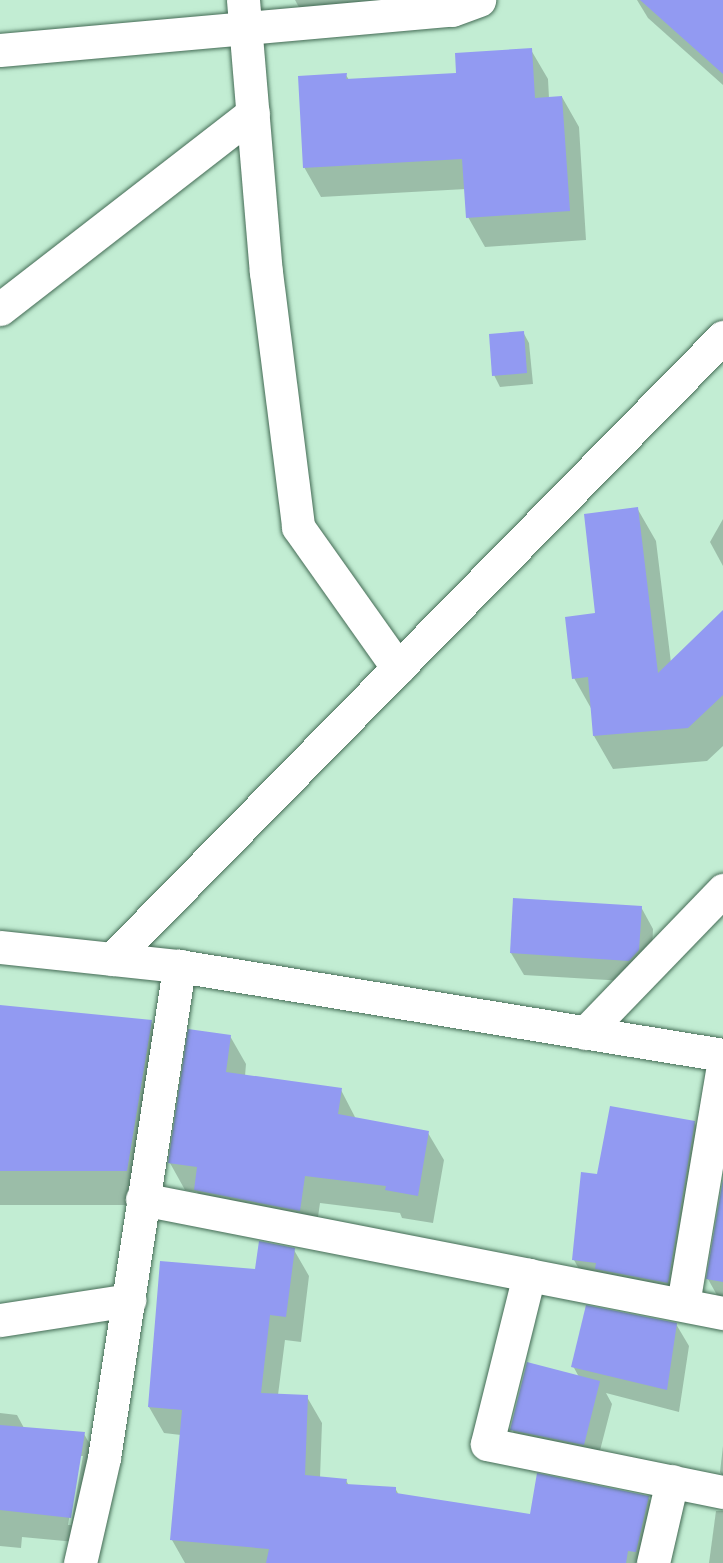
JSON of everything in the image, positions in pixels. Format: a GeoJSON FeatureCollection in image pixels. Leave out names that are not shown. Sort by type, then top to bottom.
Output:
{"type":"FeatureCollection","features":[{"type":"Feature","properties":{"kind":"street"},"geometry":{"type":"LineString","coordinates":[[0,50],[245,14],[452,10],[480,0]]}},
{"type":"Feature","properties":{"kind":"street"},"geometry":{"type":"LineString","coordinates":[[245,14],[266,272],[298,527],[398,668]]}},
{"type":"Feature","properties":{"kind":"street"},"geometry":{"type":"LineString","coordinates":[[0,309],[253,113]]}},
{"type":"Feature","properties":{"kind":"street"},"geometry":{"type":"LineString","coordinates":[[112,959],[723,337]]}},
{"type":"Feature","properties":{"kind":"street"},"geometry":{"type":"LineString","coordinates":[[585,1033],[723,890]]}},
{"type":"Feature","properties":{"kind":"street"},"geometry":{"type":"LineString","coordinates":[[0,947],[179,966],[723,1055]]}},
{"type":"Feature","properties":{"kind":"street"},"geometry":{"type":"LineString","coordinates":[[80,1563],[104,1458],[179,966]]}},
{"type":"Feature","properties":{"kind":"street"},"geometry":{"type":"LineString","coordinates":[[683,1304],[723,1065]]}},
{"type":"Feature","properties":{"kind":"street"},"geometry":{"type":"LineString","coordinates":[[142,1199],[723,1312]]}},
{"type":"Feature","properties":{"kind":"street"},"geometry":{"type":"LineString","coordinates":[[529,1275],[487,1444],[723,1492]]}},
{"type":"Feature","properties":{"kind":"street"},"geometry":{"type":"LineString","coordinates":[[0,1320],[129,1300]]}},
{"type":"Feature","properties":{"kind":"street"},"geometry":{"type":"LineString","coordinates":[[653,1563],[672,1481]]}},
{"type":"Feature","properties":{"kind":"building"},"geometry":{"type":"Polygon","coordinates":[[[640,0],[723,0],[723,74],[640,0]]]}},
{"type":"Feature","properties":{"kind":"building"},"geometry":{"type":"Polygon","coordinates":[[[532,48],[535,98],[562,96],[570,211],[466,218],[462,159],[303,168],[298,76],[347,73],[346,79],[456,73],[455,53],[532,48]]]}},
{"type":"Feature","properties":{"kind":"building"},"geometry":{"type":"Polygon","coordinates":[[[524,331],[527,373],[492,376],[489,334],[524,331]]]}},
{"type":"Feature","properties":{"kind":"building"},"geometry":{"type":"Polygon","coordinates":[[[638,507],[658,673],[723,610],[723,695],[688,728],[593,736],[588,677],[572,679],[565,617],[595,613],[584,514],[638,507]]]}},
{"type":"Feature","properties":{"kind":"building"},"geometry":{"type":"Polygon","coordinates":[[[513,898],[642,906],[639,950],[629,961],[510,953],[513,898]]]}},
{"type":"Feature","properties":{"kind":"building"},"geometry":{"type":"Polygon","coordinates":[[[0,1005],[152,1020],[127,1171],[0,1171],[0,1005]]]}},
{"type":"Feature","properties":{"kind":"building"},"geometry":{"type":"Polygon","coordinates":[[[188,1029],[231,1035],[226,1072],[342,1088],[338,1114],[429,1131],[418,1196],[385,1190],[386,1186],[305,1176],[300,1211],[194,1190],[197,1167],[168,1163],[188,1029]]]}},
{"type":"Feature","properties":{"kind":"building"},"geometry":{"type":"Polygon","coordinates":[[[610,1106],[695,1121],[668,1283],[595,1269],[596,1263],[572,1260],[581,1172],[597,1174],[610,1106]]]}},
{"type":"Feature","properties":{"kind":"building"},"geometry":{"type":"Polygon","coordinates":[[[723,1179],[723,1282],[706,1279],[723,1179]]]}},
{"type":"Feature","properties":{"kind":"building"},"geometry":{"type":"Polygon","coordinates":[[[259,1241],[295,1248],[286,1317],[270,1315],[261,1393],[308,1395],[305,1475],[347,1479],[346,1484],[396,1487],[396,1493],[530,1514],[537,1473],[649,1496],[636,1552],[628,1551],[626,1563],[266,1563],[269,1549],[170,1540],[182,1410],[148,1407],[160,1261],[255,1269],[259,1241]]]}},
{"type":"Feature","properties":{"kind":"building"},"geometry":{"type":"Polygon","coordinates":[[[586,1305],[677,1323],[667,1390],[571,1367],[586,1305]]]}},
{"type":"Feature","properties":{"kind":"building"},"geometry":{"type":"Polygon","coordinates":[[[527,1362],[600,1381],[584,1445],[510,1430],[527,1362]]]}},
{"type":"Feature","properties":{"kind":"building"},"geometry":{"type":"Polygon","coordinates":[[[0,1425],[85,1432],[71,1518],[0,1510],[0,1425]]]}}]}
